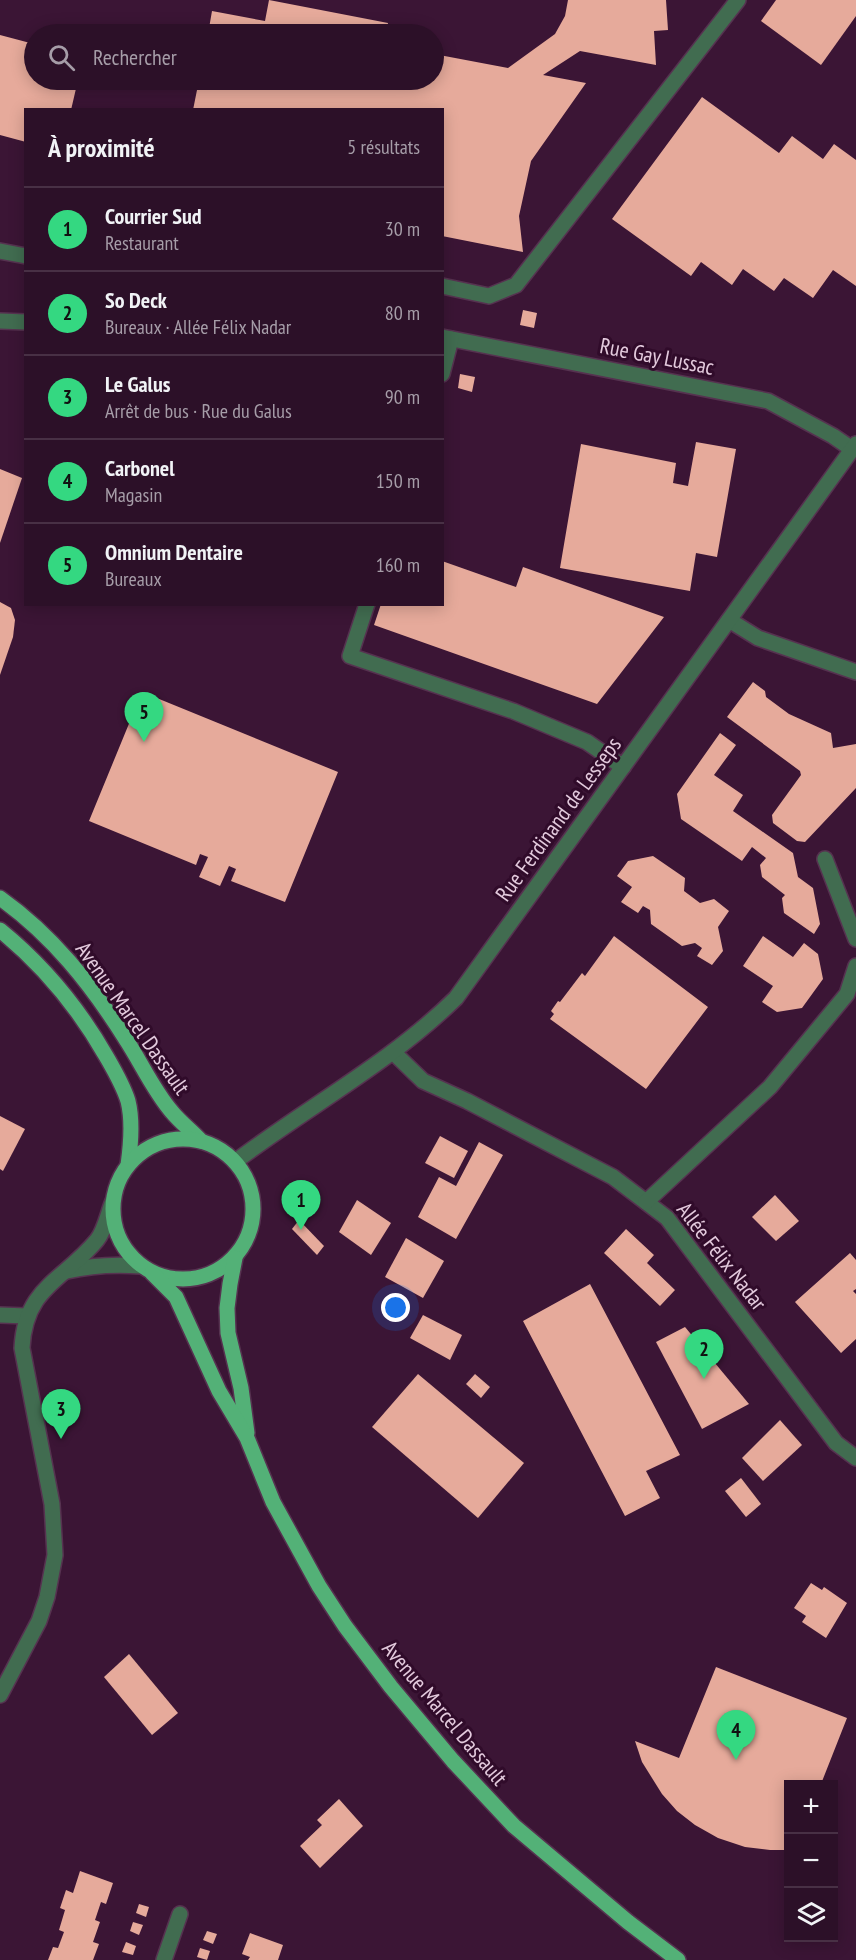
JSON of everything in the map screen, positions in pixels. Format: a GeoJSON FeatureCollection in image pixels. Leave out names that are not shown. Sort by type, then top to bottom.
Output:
{"type":"FeatureCollection","features":[{"type":"Feature","properties":{"kind":"main road","name":"Avenue Marcel Dassault"},"geometry":{"type":"LineString","coordinates":[[0,898],[38,928],[66,957],[89,985],[126,1038],[171,1112],[201,1141]]}},
{"type":"Feature","properties":{"kind":"main road","name":"Avenue Marcel Dassault"},"geometry":{"type":"LineString","coordinates":[[0,930],[26,950],[58,986],[88,1025],[117,1076],[128,1102],[132,1140],[128,1165]]}},
{"type":"Feature","properties":{"kind":"main road"},"geometry":{"type":"LineString","coordinates":[[181,1139],[201,1141],[226,1152],[236,1161],[248,1179],[254,1199],[254,1221],[247,1241],[235,1258],[218,1272],[196,1279],[174,1279],[146,1270],[128,1253],[118,1237],[113,1219],[113,1201],[118,1182],[128,1165],[143,1151],[161,1142],[181,1139]]}},
{"type":"Feature","properties":{"kind":"main road","name":"Avenue Marcel Dassault"},"geometry":{"type":"LineString","coordinates":[[235,1258],[227,1308],[228,1333],[241,1389],[247,1438]]}},
{"type":"Feature","properties":{"kind":"main road","name":"Avenue Marcel Dassault"},"geometry":{"type":"LineString","coordinates":[[146,1270],[176,1297],[219,1391],[247,1438],[273,1502],[319,1586],[345,1626],[391,1687],[453,1761],[514,1826],[628,1922],[678,1960]]}},
{"type":"Feature","properties":{"kind":"street"},"geometry":{"type":"LineString","coordinates":[[444,286],[489,296],[516,285],[738,0]]}},
{"type":"Feature","properties":{"kind":"street"},"geometry":{"type":"LineString","coordinates":[[0,251],[24,256]]}},
{"type":"Feature","properties":{"kind":"street"},"geometry":{"type":"LineString","coordinates":[[0,321],[24,322]]}},
{"type":"Feature","properties":{"kind":"street"},"geometry":{"type":"LineString","coordinates":[[444,360],[447,338]]}},
{"type":"Feature","properties":{"kind":"street","name":"Rue Gay Lussac"},"geometry":{"type":"LineString","coordinates":[[447,338],[768,401],[854,447]]}},
{"type":"Feature","properties":{"kind":"street","name":"Rue Ferdinand de Lesseps"},"geometry":{"type":"LineString","coordinates":[[236,1161],[393,1052],[429,1025],[456,998],[854,447]]}},
{"type":"Feature","properties":{"kind":"street"},"geometry":{"type":"LineString","coordinates":[[366,606],[350,656],[513,711],[587,742],[623,767]]}},
{"type":"Feature","properties":{"kind":"street"},"geometry":{"type":"LineString","coordinates":[[729,620],[758,638],[856,672]]}},
{"type":"Feature","properties":{"kind":"street"},"geometry":{"type":"LineString","coordinates":[[825,859],[856,939]]}},
{"type":"Feature","properties":{"kind":"street"},"geometry":{"type":"LineString","coordinates":[[646,1202],[770,1087],[847,994],[856,966]]}},
{"type":"Feature","properties":{"kind":"street","name":"Allée Félix Nadar"},"geometry":{"type":"LineString","coordinates":[[393,1052],[423,1081],[467,1101],[613,1177],[667,1218],[836,1443],[856,1458]]}},
{"type":"Feature","properties":{"kind":"street"},"geometry":{"type":"LineString","coordinates":[[0,1695],[39,1621],[47,1597],[55,1555],[52,1503],[22,1348],[22,1333],[33,1303],[46,1287],[67,1271],[99,1238],[113,1201]]}},
{"type":"Feature","properties":{"kind":"street"},"geometry":{"type":"LineString","coordinates":[[67,1271],[116,1264],[146,1270]]}},
{"type":"Feature","properties":{"kind":"street"},"geometry":{"type":"LineString","coordinates":[[0,1315],[27,1316]]}},
{"type":"Feature","properties":{"kind":"street"},"geometry":{"type":"LineString","coordinates":[[164,1960],[180,1914]]}},
{"type":"Feature","properties":{"kind":"building"},"geometry":{"type":"Polygon","coordinates":[[[269,0],[388,23],[210,24],[212,11],[265,21],[269,0]]]}},
{"type":"Feature","properties":{"kind":"building"},"geometry":{"type":"Polygon","coordinates":[[[568,0],[666,0],[668,30],[654,31],[656,65],[580,51],[543,75],[586,83],[531,161],[519,216],[523,252],[444,236],[444,108],[193,108],[197,90],[444,90],[444,56],[508,68],[555,34],[565,16],[568,0]]]}},
{"type":"Feature","properties":{"kind":"building"},"geometry":{"type":"Polygon","coordinates":[[[776,0],[856,0],[856,16],[821,65],[761,21],[776,0]]]}},
{"type":"Feature","properties":{"kind":"building"},"geometry":{"type":"Polygon","coordinates":[[[0,35],[24,41],[24,90],[76,90],[71,108],[24,108],[24,141],[0,135],[0,35]]]}},
{"type":"Feature","properties":{"kind":"building"},"geometry":{"type":"Polygon","coordinates":[[[702,97],[779,153],[792,136],[823,159],[834,144],[856,160],[856,286],[833,270],[813,298],[784,278],[774,291],[743,269],[732,285],[701,262],[691,276],[612,219],[702,97]]]}},
{"type":"Feature","properties":{"kind":"building"},"geometry":{"type":"Polygon","coordinates":[[[523,310],[537,313],[534,328],[520,325],[523,310]]]}},
{"type":"Feature","properties":{"kind":"building"},"geometry":{"type":"Polygon","coordinates":[[[460,374],[475,377],[472,392],[458,388],[460,374]]]}},
{"type":"Feature","properties":{"kind":"building"},"geometry":{"type":"Polygon","coordinates":[[[696,442],[736,449],[717,557],[696,553],[690,591],[560,568],[581,444],[676,463],[673,483],[688,486],[696,442]]]}},
{"type":"Feature","properties":{"kind":"building"},"geometry":{"type":"Polygon","coordinates":[[[0,469],[22,478],[0,543],[0,469]]]}},
{"type":"Feature","properties":{"kind":"building"},"geometry":{"type":"Polygon","coordinates":[[[444,562],[516,587],[523,567],[664,617],[597,704],[374,625],[380,606],[444,606],[444,562]]]}},
{"type":"Feature","properties":{"kind":"building"},"geometry":{"type":"Polygon","coordinates":[[[0,602],[11,608],[15,620],[13,637],[0,675],[0,602]]]}},
{"type":"Feature","properties":{"kind":"building"},"geometry":{"type":"Polygon","coordinates":[[[753,682],[765,691],[766,697],[789,714],[831,733],[833,748],[856,744],[856,788],[805,842],[797,841],[773,823],[772,815],[801,775],[800,771],[727,717],[753,682]]]}},
{"type":"Feature","properties":{"kind":"building"},"geometry":{"type":"Polygon","coordinates":[[[142,692],[338,772],[285,902],[231,881],[236,869],[229,866],[220,886],[199,877],[208,857],[200,854],[196,865],[89,821],[142,692]]]}},
{"type":"Feature","properties":{"kind":"building"},"geometry":{"type":"Polygon","coordinates":[[[720,733],[736,745],[714,775],[743,795],[733,811],[793,853],[798,877],[813,888],[820,924],[814,934],[784,913],[782,898],[785,895],[762,877],[760,865],[766,858],[752,847],[742,861],[681,819],[677,794],[720,733]]]}},
{"type":"Feature","properties":{"kind":"building"},"geometry":{"type":"Polygon","coordinates":[[[653,856],[685,878],[684,891],[700,903],[714,899],[729,911],[718,927],[723,951],[712,965],[697,956],[702,948],[695,943],[682,946],[651,924],[650,910],[643,906],[638,913],[621,902],[632,887],[617,876],[628,861],[653,856]]]}},
{"type":"Feature","properties":{"kind":"building"},"geometry":{"type":"Polygon","coordinates":[[[614,936],[708,1007],[646,1089],[550,1019],[554,1014],[551,1011],[558,1001],[560,1002],[582,973],[585,976],[614,936]]]}},
{"type":"Feature","properties":{"kind":"building"},"geometry":{"type":"Polygon","coordinates":[[[763,936],[793,957],[804,943],[818,954],[823,979],[802,1008],[777,1012],[762,1002],[773,986],[743,966],[763,936]]]}},
{"type":"Feature","properties":{"kind":"building"},"geometry":{"type":"Polygon","coordinates":[[[0,1116],[25,1129],[3,1171],[0,1169],[0,1116]]]}},
{"type":"Feature","properties":{"kind":"building"},"geometry":{"type":"Polygon","coordinates":[[[440,1136],[468,1151],[454,1178],[425,1163],[440,1136]]]}},
{"type":"Feature","properties":{"kind":"building"},"geometry":{"type":"Polygon","coordinates":[[[479,1142],[503,1155],[456,1239],[418,1217],[439,1177],[456,1186],[479,1142]]]}},
{"type":"Feature","properties":{"kind":"building"},"geometry":{"type":"Polygon","coordinates":[[[775,1195],[799,1221],[776,1241],[752,1217],[775,1195]]]}},
{"type":"Feature","properties":{"kind":"building"},"geometry":{"type":"Polygon","coordinates":[[[357,1200],[391,1223],[371,1255],[339,1232],[357,1200]]]}},
{"type":"Feature","properties":{"kind":"building"},"geometry":{"type":"Polygon","coordinates":[[[299,1220],[324,1246],[317,1255],[292,1229],[299,1220]]]}},
{"type":"Feature","properties":{"kind":"building"},"geometry":{"type":"Polygon","coordinates":[[[626,1229],[654,1255],[647,1263],[675,1290],[660,1306],[604,1253],[626,1229]]]}},
{"type":"Feature","properties":{"kind":"building"},"geometry":{"type":"Polygon","coordinates":[[[406,1238],[444,1261],[423,1298],[385,1277],[406,1238]]]}},
{"type":"Feature","properties":{"kind":"building"},"geometry":{"type":"Polygon","coordinates":[[[850,1253],[856,1260],[856,1289],[853,1291],[856,1294],[856,1339],[841,1353],[795,1302],[850,1253]]]}},
{"type":"Feature","properties":{"kind":"building"},"geometry":{"type":"Polygon","coordinates":[[[590,1284],[680,1455],[646,1471],[660,1498],[625,1516],[523,1321],[590,1284]]]}},
{"type":"Feature","properties":{"kind":"building"},"geometry":{"type":"Polygon","coordinates":[[[423,1315],[462,1335],[450,1360],[410,1338],[423,1315]]]}},
{"type":"Feature","properties":{"kind":"building"},"geometry":{"type":"Polygon","coordinates":[[[685,1327],[749,1404],[702,1429],[656,1342],[685,1327]]]}},
{"type":"Feature","properties":{"kind":"building"},"geometry":{"type":"Polygon","coordinates":[[[418,1374],[524,1463],[478,1518],[372,1427],[418,1374]]]}},
{"type":"Feature","properties":{"kind":"building"},"geometry":{"type":"Polygon","coordinates":[[[475,1374],[490,1387],[481,1398],[466,1384],[475,1374]]]}},
{"type":"Feature","properties":{"kind":"building"},"geometry":{"type":"Polygon","coordinates":[[[780,1420],[802,1445],[763,1481],[742,1458],[780,1420]]]}},
{"type":"Feature","properties":{"kind":"building"},"geometry":{"type":"Polygon","coordinates":[[[741,1478],[761,1504],[746,1517],[725,1491],[741,1478]]]}},
{"type":"Feature","properties":{"kind":"building"},"geometry":{"type":"Polygon","coordinates":[[[811,1583],[822,1590],[824,1587],[847,1603],[826,1638],[802,1622],[806,1616],[794,1608],[811,1583]]]}},
{"type":"Feature","properties":{"kind":"building"},"geometry":{"type":"Polygon","coordinates":[[[129,1654],[178,1713],[152,1735],[104,1677],[129,1654]]]}},
{"type":"Feature","properties":{"kind":"building"},"geometry":{"type":"Polygon","coordinates":[[[716,1667],[847,1718],[823,1780],[784,1780],[784,1850],[745,1847],[718,1838],[695,1825],[677,1811],[662,1794],[642,1762],[635,1741],[679,1758],[716,1667]]]}},
{"type":"Feature","properties":{"kind":"building"},"geometry":{"type":"Polygon","coordinates":[[[339,1799],[363,1826],[320,1868],[300,1846],[322,1825],[317,1820],[339,1799]]]}},
{"type":"Feature","properties":{"kind":"building"},"geometry":{"type":"Polygon","coordinates":[[[80,1871],[113,1883],[106,1904],[101,1902],[95,1920],[100,1922],[93,1942],[99,1944],[93,1960],[48,1960],[53,1947],[58,1948],[64,1932],[59,1930],[65,1910],[60,1908],[66,1890],[73,1893],[80,1871]]]}},
{"type":"Feature","properties":{"kind":"building"},"geometry":{"type":"Polygon","coordinates":[[[139,1904],[149,1907],[146,1917],[136,1913],[139,1904]]]}},
{"type":"Feature","properties":{"kind":"building"},"geometry":{"type":"Polygon","coordinates":[[[133,1922],[143,1925],[139,1935],[130,1931],[133,1922]]]}},
{"type":"Feature","properties":{"kind":"building"},"geometry":{"type":"Polygon","coordinates":[[[207,1931],[217,1934],[213,1944],[203,1940],[207,1931]]]}},
{"type":"Feature","properties":{"kind":"building"},"geometry":{"type":"Polygon","coordinates":[[[250,1933],[283,1945],[278,1960],[248,1960],[250,1957],[242,1954],[250,1933]]]}},
{"type":"Feature","properties":{"kind":"building"},"geometry":{"type":"Polygon","coordinates":[[[126,1942],[136,1946],[133,1955],[122,1952],[126,1942]]]}},
{"type":"Feature","properties":{"kind":"building"},"geometry":{"type":"Polygon","coordinates":[[[200,1948],[210,1951],[207,1960],[197,1957],[200,1948]]]}},
{"type":"Feature","properties":{"kind":"place","name":"Omnium Dentaire"},"geometry":{"type":"Point","coordinates":[144,742]}},
{"type":"Feature","properties":{"kind":"place","name":"Courrier Sud"},"geometry":{"type":"Point","coordinates":[301,1230]}},
{"type":"Feature","properties":{"kind":"place","name":"So Deck"},"geometry":{"type":"Point","coordinates":[704,1379]}},
{"type":"Feature","properties":{"kind":"place","name":"Le Galus"},"geometry":{"type":"Point","coordinates":[61,1439]}},
{"type":"Feature","properties":{"kind":"place","name":"Carbonel"},"geometry":{"type":"Point","coordinates":[736,1760]}}]}
